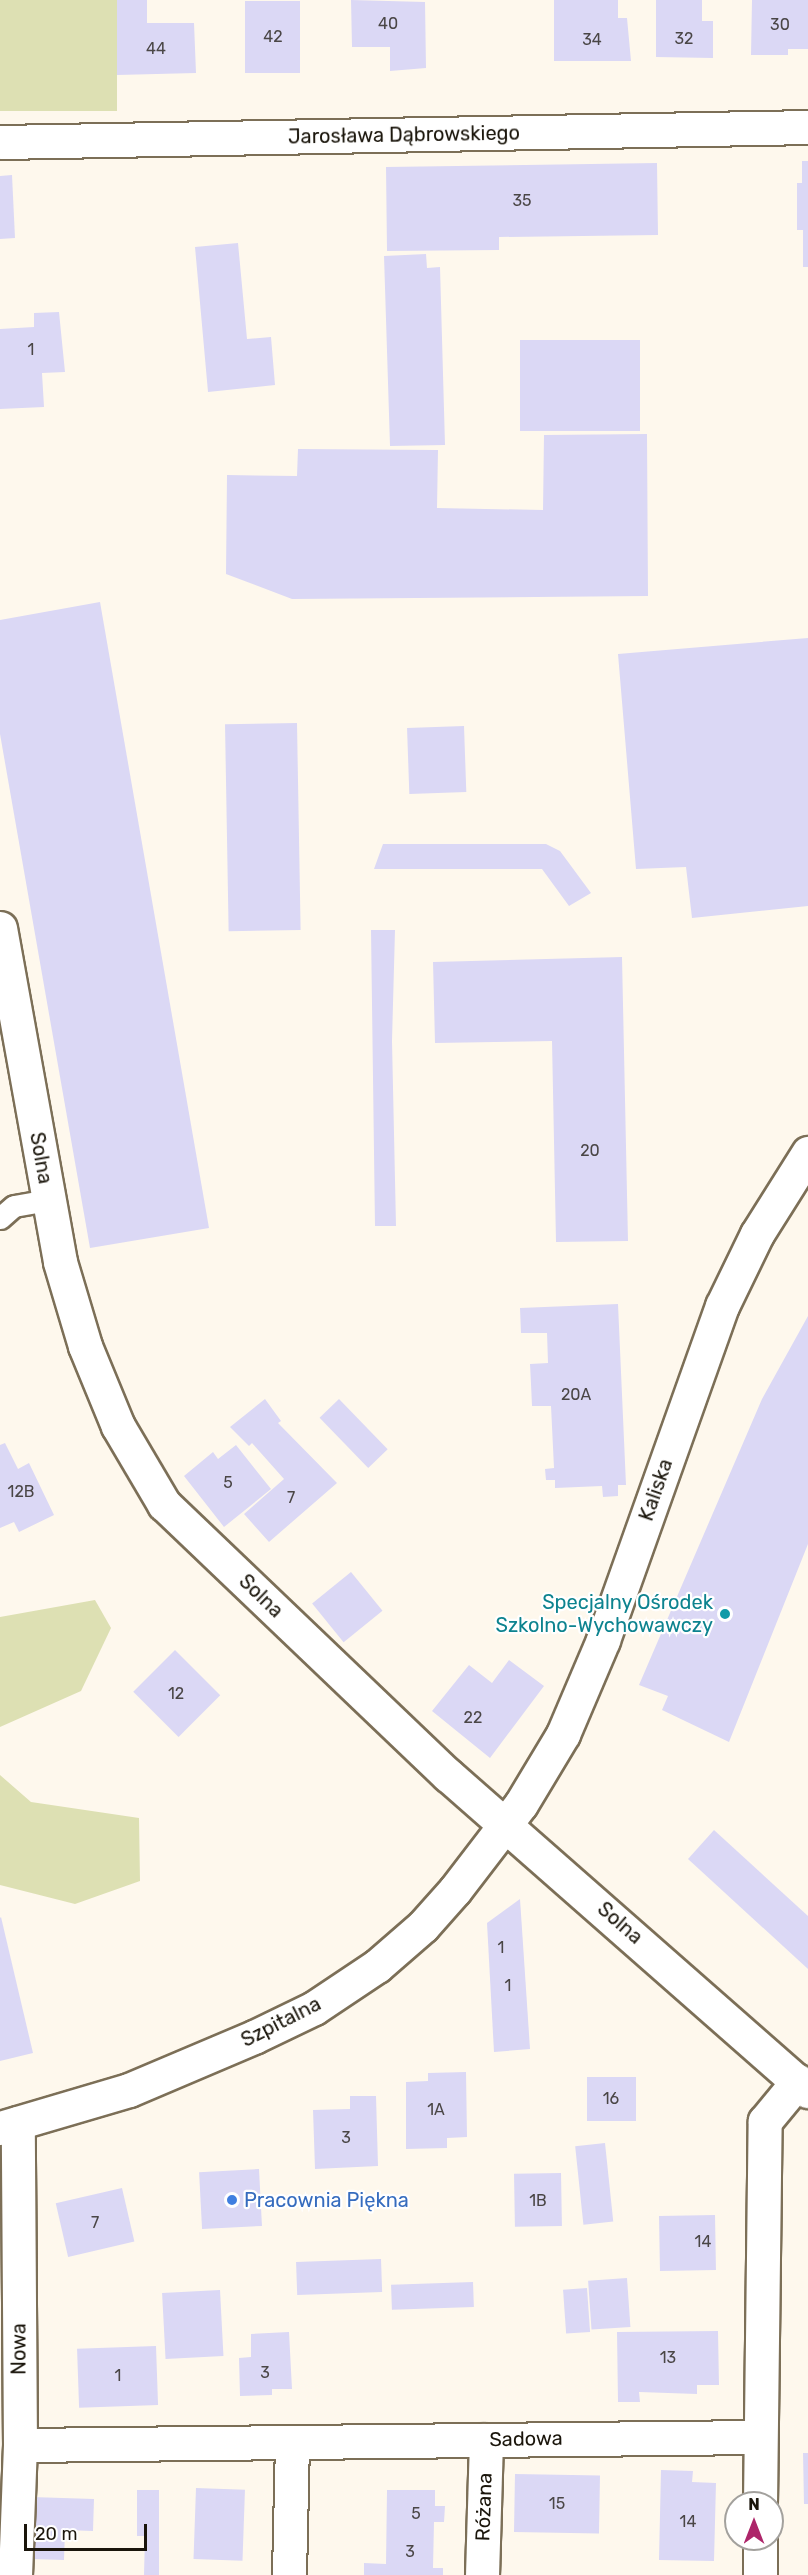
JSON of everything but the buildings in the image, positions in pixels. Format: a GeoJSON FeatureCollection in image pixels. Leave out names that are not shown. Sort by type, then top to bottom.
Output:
{"type":"FeatureCollection","features":[{"type":"Feature","properties":{"kind":"street","name":"Jarosława Dąbrowskiego"},"geometry":{"type":"LineString","coordinates":[[0,142],[808,127]]}},
{"type":"Feature","properties":{"kind":"street","name":"Solna"},"geometry":{"type":"LineString","coordinates":[[0,928],[60,1262],[86,1346],[118,1426],[164,1504],[505,1826],[803,2086]]}},
{"type":"Feature","properties":{"kind":"street","name":"Kaliska"},"geometry":{"type":"LineString","coordinates":[[505,1826],[563,1734],[588,1679],[740,1266],[808,1153]]}},
{"type":"Feature","properties":{"kind":"street","name":"Szpitalna"},"geometry":{"type":"LineString","coordinates":[[9,2126],[129,2090],[254,2037],[314,2008],[377,1966],[423,1926],[505,1826]]}},
{"type":"Feature","properties":{"kind":"street"},"geometry":{"type":"LineString","coordinates":[[760,2491],[765,2121],[803,2086]]}},
{"type":"Feature","properties":{"kind":"street","name":"Nowa"},"geometry":{"type":"LineString","coordinates":[[9,2126],[20,2445],[8,2518],[15,2575]]}},
{"type":"Feature","properties":{"kind":"street","name":"Sadowa"},"geometry":{"type":"LineString","coordinates":[[20,2445],[760,2437]]}},
{"type":"Feature","properties":{"kind":"street","name":"Różana"},"geometry":{"type":"LineString","coordinates":[[482,2575],[486,2439]]}},
{"type":"Feature","properties":{"kind":"street"},"geometry":{"type":"LineString","coordinates":[[290,2575],[292,2442]]}},
{"type":"Feature","properties":{"kind":"street"},"geometry":{"type":"LineString","coordinates":[[760,2551],[760,2575]]}},
{"type":"Feature","properties":{"kind":"lane"},"geometry":{"type":"LineString","coordinates":[[0,1218],[14,1206],[49,1200]]}},
{"type":"Feature","properties":{"kind":"green space"},"geometry":{"type":"Polygon","coordinates":[[[0,0],[117,0],[117,111],[0,111],[0,0]]]}},
{"type":"Feature","properties":{"kind":"green space"},"geometry":{"type":"Polygon","coordinates":[[[95,1600],[111,1628],[81,1691],[0,1727],[0,1617],[95,1600]]]}},
{"type":"Feature","properties":{"kind":"green space"},"geometry":{"type":"Polygon","coordinates":[[[0,1775],[31,1802],[139,1818],[140,1881],[75,1904],[0,1885],[0,1775]]]}},
{"type":"Feature","properties":{"kind":"place","name":"Specjalny Ośrodek Szkolno-Wychowawczy"},"geometry":{"type":"Point","coordinates":[725,1614]}},
{"type":"Feature","properties":{"kind":"place","name":"Pracownia Piękna"},"geometry":{"type":"Point","coordinates":[232,2200]}}]}
